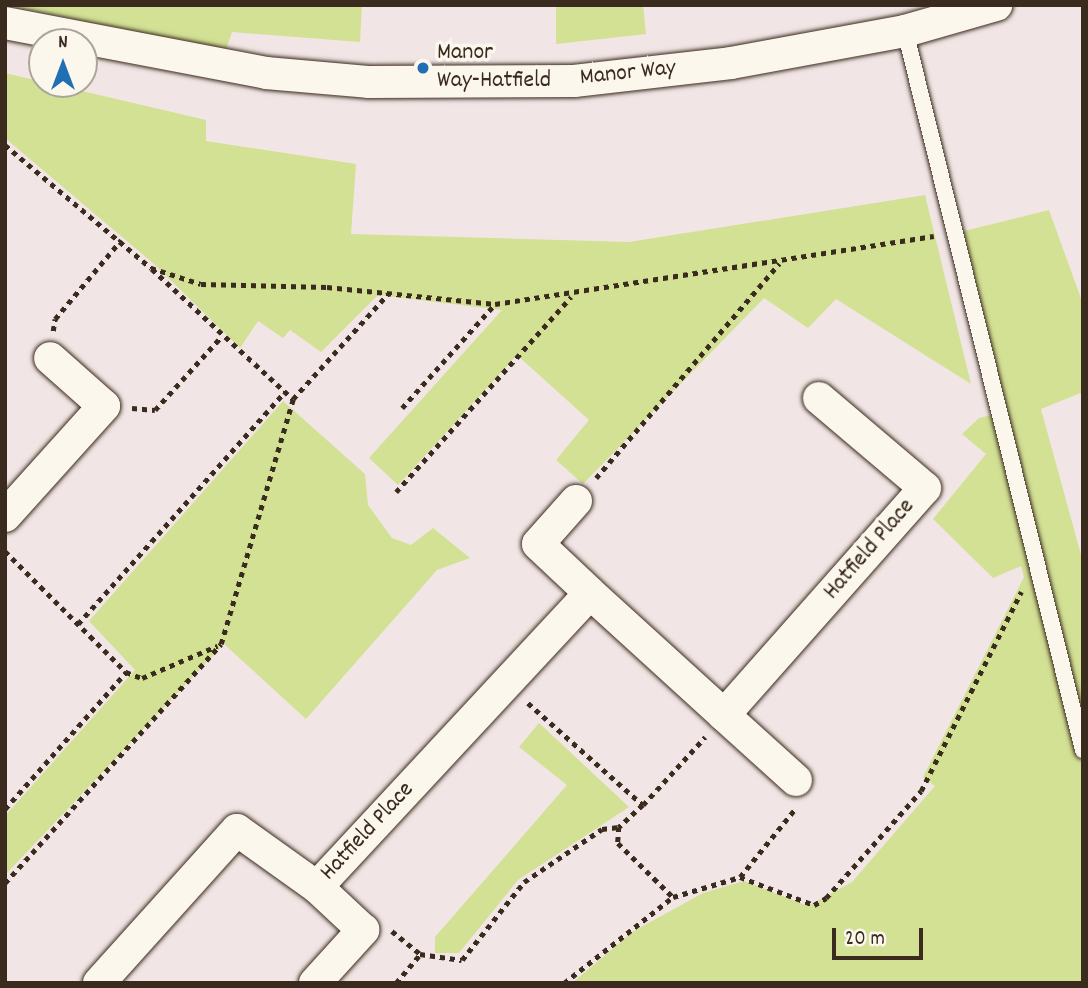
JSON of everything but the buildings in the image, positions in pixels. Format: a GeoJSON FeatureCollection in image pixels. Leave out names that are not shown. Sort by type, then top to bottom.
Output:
{"type":"FeatureCollection","features":[{"type":"Feature","properties":{"kind":"street","name":"Manor Way"},"geometry":{"type":"LineString","coordinates":[[5,23],[266,73],[368,82],[574,80],[731,63],[905,31],[996,5]]}},
{"type":"Feature","properties":{"kind":"street"},"geometry":{"type":"LineString","coordinates":[[5,516],[104,406],[50,358]]}},
{"type":"Feature","properties":{"kind":"street","name":"Hatfield Place"},"geometry":{"type":"LineString","coordinates":[[724,715],[925,488],[819,398]]}},
{"type":"Feature","properties":{"kind":"street"},"geometry":{"type":"LineString","coordinates":[[576,501],[538,544],[796,780]]}},
{"type":"Feature","properties":{"kind":"street","name":"Hatfield Place"},"geometry":{"type":"LineString","coordinates":[[317,887],[590,593]]}},
{"type":"Feature","properties":{"kind":"street","name":"Hatfield Place"},"geometry":{"type":"LineString","coordinates":[[99,983],[237,830],[317,887],[363,930],[315,983]]}},
{"type":"Feature","properties":{"kind":"lane"},"geometry":{"type":"LineString","coordinates":[[905,31],[1083,750]]}},
{"type":"Feature","properties":{"kind":"path"},"geometry":{"type":"LineString","coordinates":[[5,145],[121,240],[222,337],[293,399]]}},
{"type":"Feature","properties":{"kind":"path"},"geometry":{"type":"LineString","coordinates":[[151,268],[201,284],[388,293],[495,304],[572,296],[780,263],[953,231]]}},
{"type":"Feature","properties":{"kind":"path"},"geometry":{"type":"LineString","coordinates":[[50,358],[55,319],[121,240]]}},
{"type":"Feature","properties":{"kind":"path"},"geometry":{"type":"LineString","coordinates":[[576,501],[780,263]]}},
{"type":"Feature","properties":{"kind":"path"},"geometry":{"type":"LineString","coordinates":[[5,883],[220,644],[293,399],[388,293]]}},
{"type":"Feature","properties":{"kind":"path"},"geometry":{"type":"LineString","coordinates":[[396,492],[572,296]]}},
{"type":"Feature","properties":{"kind":"path"},"geometry":{"type":"LineString","coordinates":[[402,408],[495,304]]}},
{"type":"Feature","properties":{"kind":"path"},"geometry":{"type":"LineString","coordinates":[[104,406],[155,410],[222,337]]}},
{"type":"Feature","properties":{"kind":"path"},"geometry":{"type":"LineString","coordinates":[[78,624],[285,392]]}},
{"type":"Feature","properties":{"kind":"path"},"geometry":{"type":"LineString","coordinates":[[5,551],[126,672],[142,678],[220,644]]}},
{"type":"Feature","properties":{"kind":"path"},"geometry":{"type":"LineString","coordinates":[[740,877],[814,905],[826,898],[921,791],[1035,560]]}},
{"type":"Feature","properties":{"kind":"path"},"geometry":{"type":"LineString","coordinates":[[5,809],[126,672]]}},
{"type":"Feature","properties":{"kind":"path"},"geometry":{"type":"LineString","coordinates":[[506,683],[643,805]]}},
{"type":"Feature","properties":{"kind":"path"},"geometry":{"type":"LineString","coordinates":[[382,931],[393,931],[420,954],[462,960],[524,882],[602,829],[619,827],[643,805],[724,715]]}},
{"type":"Feature","properties":{"kind":"path"},"geometry":{"type":"LineString","coordinates":[[564,983],[673,897],[740,877],[807,795],[796,780]]}},
{"type":"Feature","properties":{"kind":"path"},"geometry":{"type":"LineString","coordinates":[[619,827],[618,843],[673,897]]}},
{"type":"Feature","properties":{"kind":"path"},"geometry":{"type":"LineString","coordinates":[[396,983],[420,954]]}},
{"type":"Feature","properties":{"kind":"green space"},"geometry":{"type":"Polygon","coordinates":[[[5,5],[362,5],[360,42],[232,32],[226,50],[5,5]]]}},
{"type":"Feature","properties":{"kind":"green space"},"geometry":{"type":"Polygon","coordinates":[[[556,5],[643,5],[646,34],[556,44],[556,5]]]}},
{"type":"Feature","properties":{"kind":"green space"},"geometry":{"type":"Polygon","coordinates":[[[5,73],[28,78],[28,98],[98,98],[98,95],[206,120],[206,141],[356,164],[351,234],[629,242],[925,195],[971,384],[836,299],[808,328],[764,298],[583,484],[556,460],[589,420],[517,355],[398,485],[369,458],[502,310],[378,295],[321,352],[290,330],[283,338],[258,321],[240,348],[154,264],[5,138],[5,73]]]}},
{"type":"Feature","properties":{"kind":"green space"},"geometry":{"type":"Polygon","coordinates":[[[1049,210],[1083,304],[1083,392],[1041,409],[1083,562],[1083,983],[572,983],[634,931],[703,893],[744,881],[808,906],[852,882],[935,786],[923,777],[1024,577],[1021,566],[993,578],[933,519],[986,454],[962,434],[979,418],[1005,412],[960,232],[1049,210]]]}},
{"type":"Feature","properties":{"kind":"green space"},"geometry":{"type":"Polygon","coordinates":[[[283,401],[365,474],[368,505],[392,538],[411,545],[433,528],[470,558],[437,570],[306,719],[224,644],[5,875],[5,816],[135,670],[89,621],[283,401]]]}},
{"type":"Feature","properties":{"kind":"green space"},"geometry":{"type":"Polygon","coordinates":[[[539,723],[629,807],[518,880],[459,953],[435,953],[435,937],[567,785],[519,747],[539,723]]]}},
{"type":"Feature","properties":{"kind":"place","name":"Manor Way-Hatfield"},"geometry":{"type":"Point","coordinates":[423,68]}}]}
